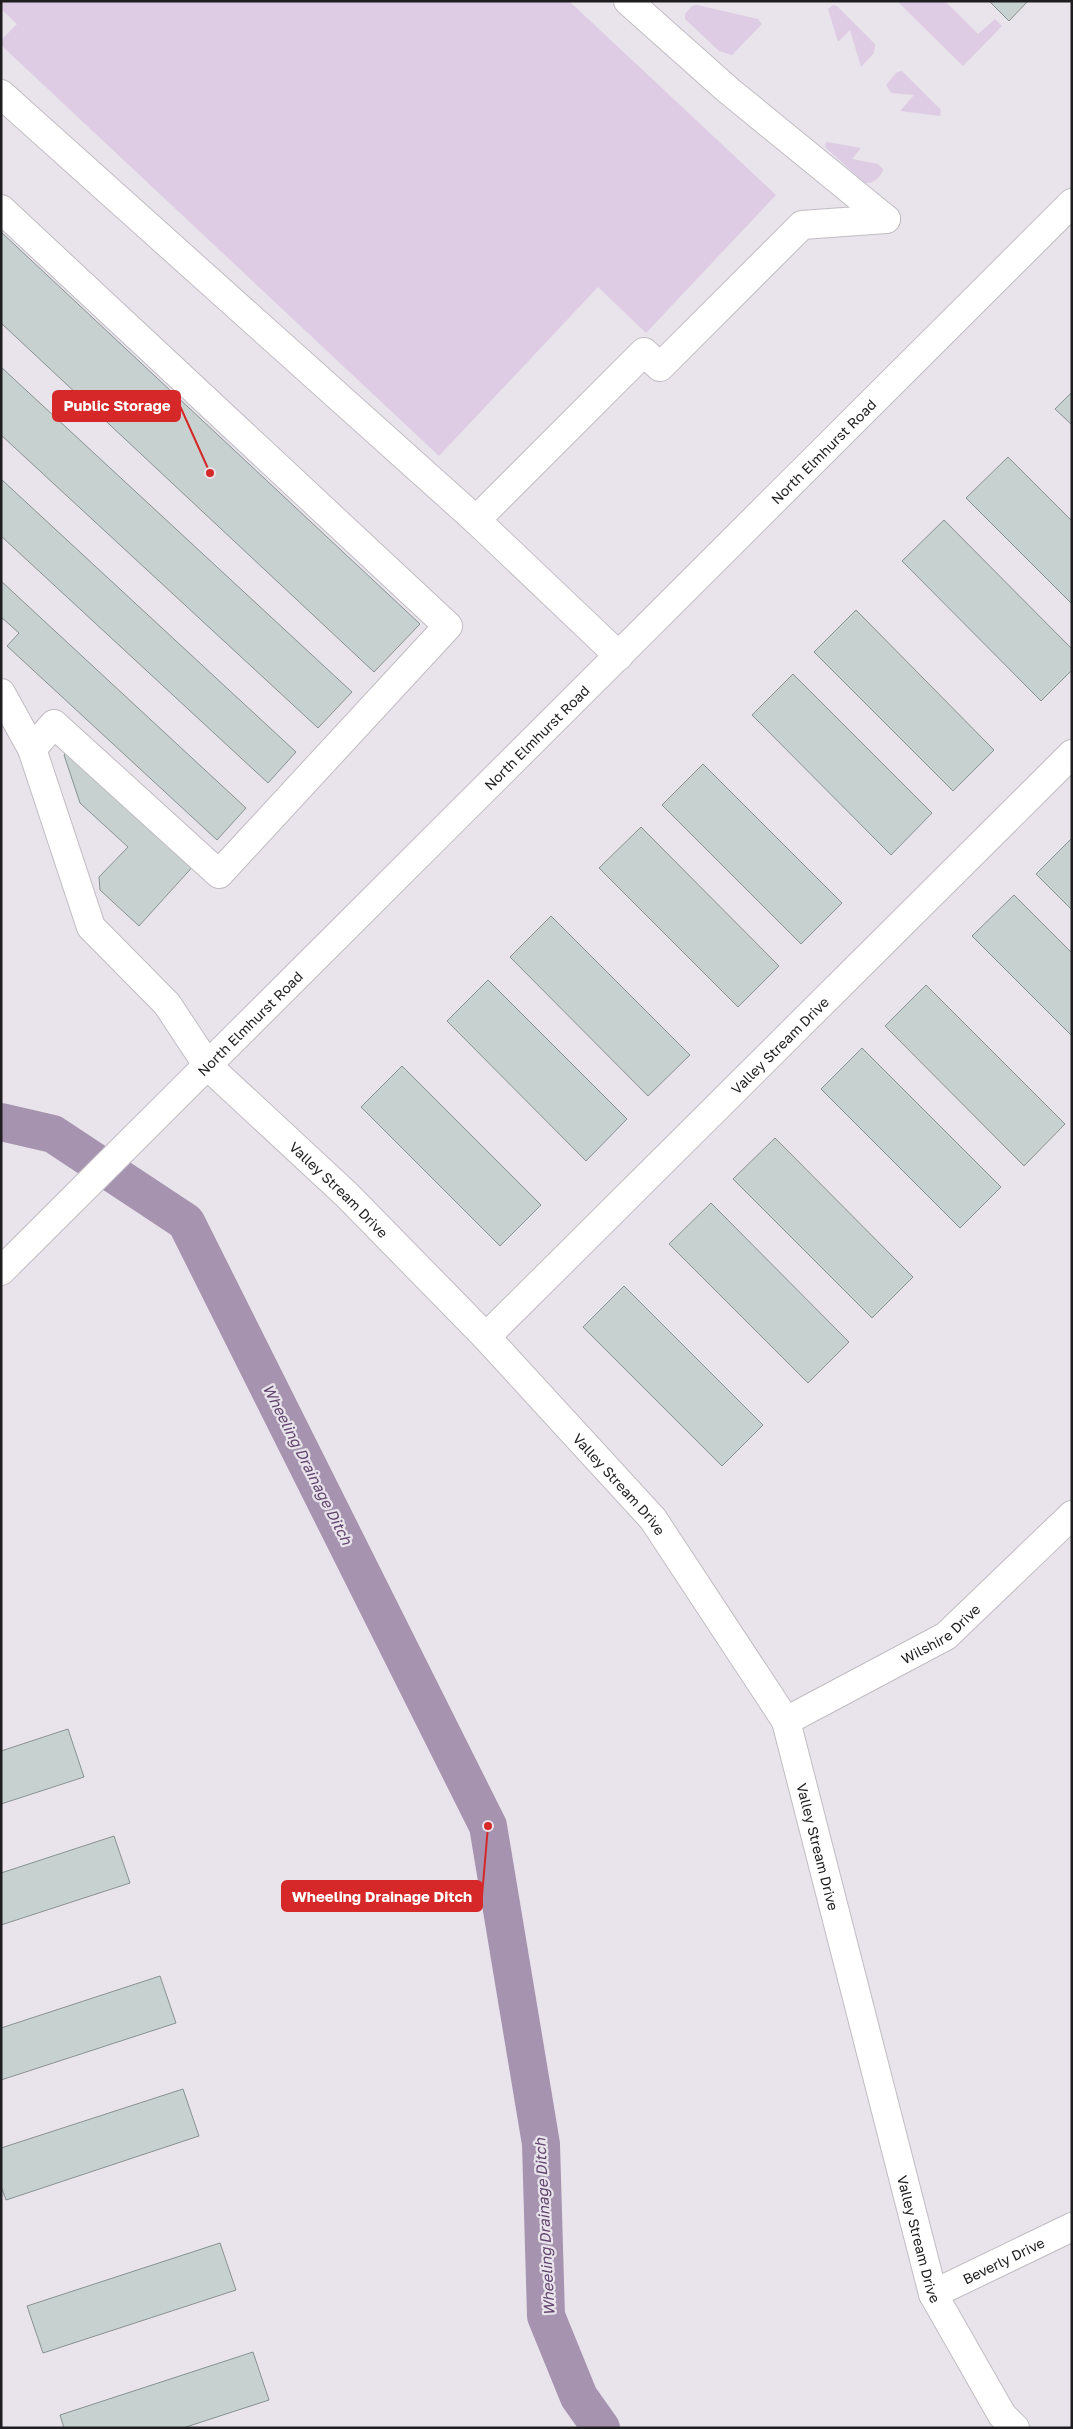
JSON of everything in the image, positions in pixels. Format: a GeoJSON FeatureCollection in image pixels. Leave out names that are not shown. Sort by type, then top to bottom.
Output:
{"type":"FeatureCollection","features":[{"type":"Feature","properties":{"kind":"street"},"geometry":{"type":"LineString","coordinates":[[476,520],[644,352],[660,367],[802,226],[886,219],[728,90],[628,1]]}},
{"type":"Feature","properties":{"kind":"street"},"geometry":{"type":"LineString","coordinates":[[1,94],[476,520],[619,656]]}},
{"type":"Feature","properties":{"kind":"street","name":"North Elmhurst Road"},"geometry":{"type":"LineString","coordinates":[[1,1271],[1072,203]]}},
{"type":"Feature","properties":{"kind":"street"},"geometry":{"type":"LineString","coordinates":[[1,209],[448,626],[219,874],[54,724],[32,748]]}},
{"type":"Feature","properties":{"kind":"street","name":"Valley Stream Drive"},"geometry":{"type":"LineString","coordinates":[[1,693],[32,748],[91,927],[167,1004],[208,1066],[347,1196],[486,1337],[653,1519],[786,1721],[933,2294],[1002,2415],[1015,2428]]}},
{"type":"Feature","properties":{"kind":"street","name":"Valley Stream Drive"},"geometry":{"type":"LineString","coordinates":[[486,1337],[1072,754]]}},
{"type":"Feature","properties":{"kind":"street","name":"Wilshire Drive"},"geometry":{"type":"LineString","coordinates":[[786,1721],[946,1636],[1072,1515]]}},
{"type":"Feature","properties":{"kind":"street","name":"Beverly Drive"},"geometry":{"type":"LineString","coordinates":[[933,2294],[1072,2227]]}},
{"type":"Feature","properties":{"kind":"shaded area"},"geometry":{"type":"Polygon","coordinates":[[[1,1],[569,1],[776,195],[646,333],[598,287],[439,456],[1,45],[1,40],[17,24],[1,9],[1,1]]]}},
{"type":"Feature","properties":{"kind":"shaded area"},"geometry":{"type":"Polygon","coordinates":[[[900,1],[945,1],[978,34],[995,19],[1002,26],[963,66],[899,3],[900,1]]]}},
{"type":"Feature","properties":{"kind":"shaded area"},"geometry":{"type":"Polygon","coordinates":[[[697,5],[758,19],[762,24],[732,55],[719,51],[685,19],[685,14],[692,6],[697,5]]]}},
{"type":"Feature","properties":{"kind":"shaded area"},"geometry":{"type":"Polygon","coordinates":[[[833,5],[837,6],[875,44],[874,53],[861,67],[850,30],[838,42],[828,9],[833,5]]]}},
{"type":"Feature","properties":{"kind":"shaded area"},"geometry":{"type":"Polygon","coordinates":[[[902,71],[941,110],[940,116],[900,111],[914,95],[891,93],[886,85],[897,72],[902,71]]]}},
{"type":"Feature","properties":{"kind":"shaded area"},"geometry":{"type":"Polygon","coordinates":[[[827,142],[861,148],[852,159],[878,164],[883,169],[881,175],[874,181],[865,183],[826,148],[825,144],[827,142]]]}},
{"type":"Feature","properties":{"kind":"building"},"geometry":{"type":"Polygon","coordinates":[[[989,1],[1028,1],[1009,21],[989,1]]]}},
{"type":"Feature","properties":{"kind":"building"},"geometry":{"type":"Polygon","coordinates":[[[1,232],[420,624],[374,672],[1,323],[1,232]]]}},
{"type":"Feature","properties":{"kind":"building"},"geometry":{"type":"Polygon","coordinates":[[[1,367],[352,692],[318,728],[1,435],[1,367]]]}},
{"type":"Feature","properties":{"kind":"building"},"geometry":{"type":"Polygon","coordinates":[[[1072,392],[1072,425],[1055,409],[1072,392]]]}},
{"type":"Feature","properties":{"kind":"building"},"geometry":{"type":"Polygon","coordinates":[[[1008,457],[1072,521],[1072,604],[966,498],[1008,457]]]}},
{"type":"Feature","properties":{"kind":"building"},"geometry":{"type":"Polygon","coordinates":[[[1,479],[296,752],[268,783],[1,536],[1,479]]]}},
{"type":"Feature","properties":{"kind":"building"},"geometry":{"type":"Polygon","coordinates":[[[944,520],[1072,649],[1072,670],[1041,701],[902,561],[944,520]]]}},
{"type":"Feature","properties":{"kind":"building"},"geometry":{"type":"Polygon","coordinates":[[[1,581],[246,808],[217,840],[7,646],[19,633],[1,617],[1,581]]]}},
{"type":"Feature","properties":{"kind":"building"},"geometry":{"type":"Polygon","coordinates":[[[856,610],[994,750],[953,791],[814,652],[856,610]]]}},
{"type":"Feature","properties":{"kind":"building"},"geometry":{"type":"Polygon","coordinates":[[[793,674],[932,813],[891,855],[752,715],[793,674]]]}},
{"type":"Feature","properties":{"kind":"building"},"geometry":{"type":"Polygon","coordinates":[[[70,749],[196,863],[139,926],[100,890],[99,877],[128,847],[80,803],[64,755],[70,749]]]}},
{"type":"Feature","properties":{"kind":"building"},"geometry":{"type":"Polygon","coordinates":[[[703,764],[842,903],[801,944],[662,805],[703,764]]]}},
{"type":"Feature","properties":{"kind":"building"},"geometry":{"type":"Polygon","coordinates":[[[641,827],[779,966],[738,1007],[599,868],[641,827]]]}},
{"type":"Feature","properties":{"kind":"building"},"geometry":{"type":"Polygon","coordinates":[[[1072,838],[1072,910],[1036,874],[1072,838]]]}},
{"type":"Feature","properties":{"kind":"building"},"geometry":{"type":"Polygon","coordinates":[[[1014,895],[1072,953],[1072,1036],[972,936],[1014,895]]]}},
{"type":"Feature","properties":{"kind":"building"},"geometry":{"type":"Polygon","coordinates":[[[551,916],[690,1055],[648,1096],[510,957],[551,916]]]}},
{"type":"Feature","properties":{"kind":"building"},"geometry":{"type":"Polygon","coordinates":[[[488,980],[627,1119],[586,1161],[447,1021],[488,980]]]}},
{"type":"Feature","properties":{"kind":"building"},"geometry":{"type":"Polygon","coordinates":[[[926,985],[1065,1124],[1024,1166],[885,1026],[926,985]]]}},
{"type":"Feature","properties":{"kind":"building"},"geometry":{"type":"Polygon","coordinates":[[[862,1048],[1001,1187],[960,1228],[821,1089],[862,1048]]]}},
{"type":"Feature","properties":{"kind":"building"},"geometry":{"type":"Polygon","coordinates":[[[402,1066],[541,1205],[500,1246],[361,1107],[402,1066]]]}},
{"type":"Feature","properties":{"kind":"building"},"geometry":{"type":"Polygon","coordinates":[[[775,1138],[913,1277],[872,1318],[733,1179],[775,1138]]]}},
{"type":"Feature","properties":{"kind":"building"},"geometry":{"type":"Polygon","coordinates":[[[711,1203],[849,1342],[808,1383],[669,1244],[711,1203]]]}},
{"type":"Feature","properties":{"kind":"building"},"geometry":{"type":"Polygon","coordinates":[[[624,1286],[763,1425],[722,1466],[583,1327],[624,1286]]]}},
{"type":"Feature","properties":{"kind":"building"},"geometry":{"type":"Polygon","coordinates":[[[68,1729],[84,1777],[1,1804],[1,1751],[68,1729]]]}},
{"type":"Feature","properties":{"kind":"building"},"geometry":{"type":"Polygon","coordinates":[[[114,1836],[130,1883],[1,1925],[1,1873],[114,1836]]]}},
{"type":"Feature","properties":{"kind":"building"},"geometry":{"type":"Polygon","coordinates":[[[160,1976],[176,2023],[1,2080],[1,2028],[160,1976]]]}},
{"type":"Feature","properties":{"kind":"building"},"geometry":{"type":"Polygon","coordinates":[[[183,2089],[199,2136],[6,2200],[1,2186],[1,2148],[183,2089]]]}},
{"type":"Feature","properties":{"kind":"building"},"geometry":{"type":"Polygon","coordinates":[[[220,2243],[236,2290],[43,2353],[27,2306],[220,2243]]]}},
{"type":"Feature","properties":{"kind":"building"},"geometry":{"type":"Polygon","coordinates":[[[253,2352],[269,2400],[183,2428],[64,2428],[60,2415],[253,2352]]]}},
{"type":"Feature","properties":{"kind":"waterway","name":"Wheeling Drainage Ditch"},"geometry":{"type":"LineString","coordinates":[[1,1122],[53,1134],[186,1222],[488,1826],[541,2144],[546,2316],[579,2397],[601,2428]]}},
{"type":"Feature","properties":{"kind":"place","name":"Public Storage"},"geometry":{"type":"Point","coordinates":[210,473]}},
{"type":"Feature","properties":{"kind":"place","name":"Wheeling Drainage Ditch"},"geometry":{"type":"Point","coordinates":[488,1826]}}]}
